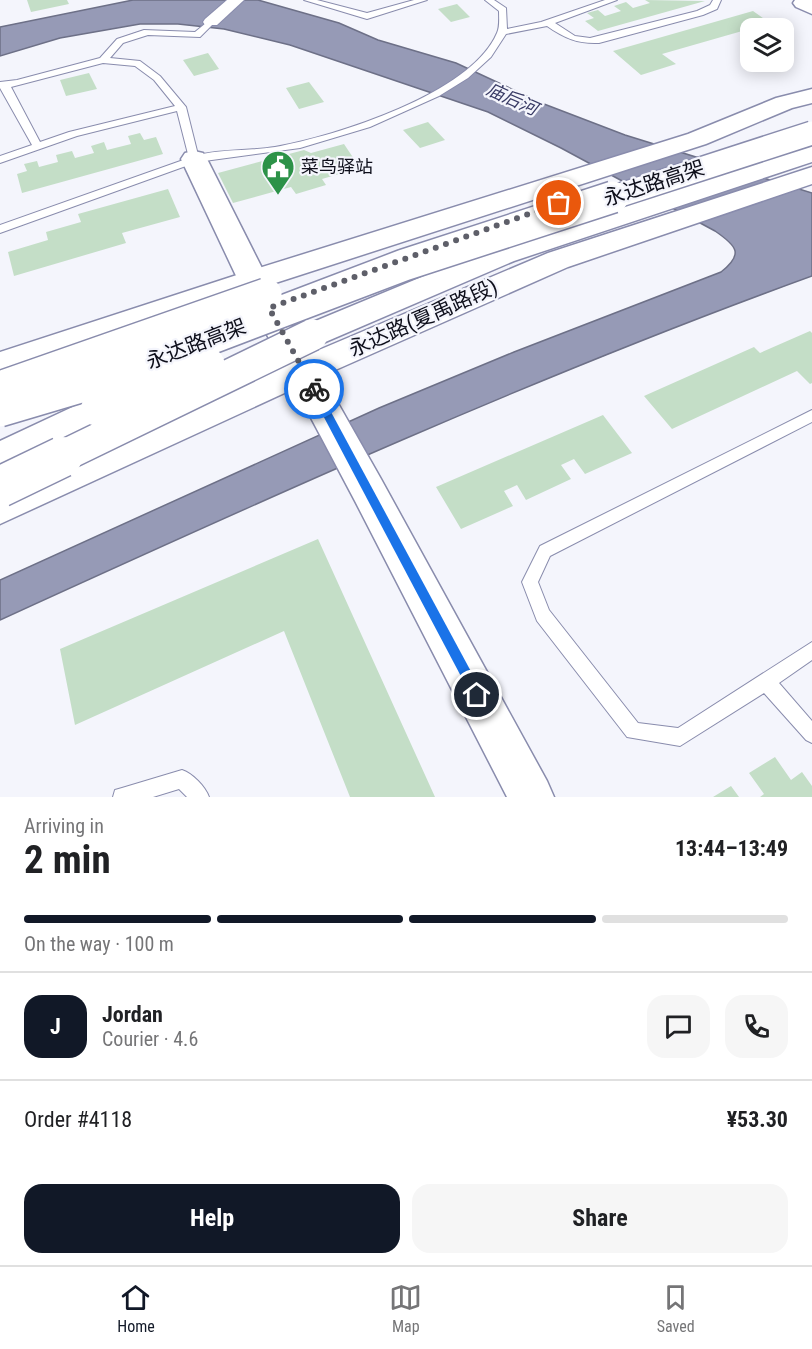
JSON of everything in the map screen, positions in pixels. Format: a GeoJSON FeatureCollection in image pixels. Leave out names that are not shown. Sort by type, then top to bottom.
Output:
{"type":"FeatureCollection","features":[{"type":"Feature","properties":{"kind":"main road"},"geometry":{"type":"LineString","coordinates":[[0,421],[269,308],[559,203],[697,139],[784,104],[812,96]]}},
{"type":"Feature","properties":{"kind":"main road"},"geometry":{"type":"LineString","coordinates":[[0,387],[590,184],[812,115]]}},
{"type":"Feature","properties":{"kind":"main road"},"geometry":{"type":"LineString","coordinates":[[0,364],[253,280],[620,174],[737,147],[812,123]]}},
{"type":"Feature","properties":{"kind":"main road","name":"永达路高架"},"geometry":{"type":"LineString","coordinates":[[91,384],[404,265],[812,133]]}},
{"type":"Feature","properties":{"kind":"main road","name":"永达路高架"},"geometry":{"type":"LineString","coordinates":[[312,335],[504,254],[812,154]]}},
{"type":"Feature","properties":{"kind":"main road"},"geometry":{"type":"LineString","coordinates":[[194,159],[253,280],[325,410],[531,797]]}},
{"type":"Feature","properties":{"kind":"main road","name":"永达路(夏禹路段)"},"geometry":{"type":"LineString","coordinates":[[0,508],[303,370],[558,260],[812,176]]}},
{"type":"Feature","properties":{"kind":"main road"},"geometry":{"type":"LineString","coordinates":[[0,457],[96,410],[203,365],[312,335]]}},
{"type":"Feature","properties":{"kind":"main road"},"geometry":{"type":"LineString","coordinates":[[0,487],[312,335]]}},
{"type":"Feature","properties":{"kind":"main road"},"geometry":{"type":"LineString","coordinates":[[0,411],[91,384]]}},
{"type":"Feature","properties":{"kind":"main road"},"geometry":{"type":"LineString","coordinates":[[0,421],[91,384]]}},
{"type":"Feature","properties":{"kind":"street"},"geometry":{"type":"LineString","coordinates":[[211,22],[236,0]]}},
{"type":"Feature","properties":{"kind":"lane"},"geometry":{"type":"LineString","coordinates":[[308,0],[367,16],[423,0]]}},
{"type":"Feature","properties":{"kind":"lane"},"geometry":{"type":"LineString","coordinates":[[0,229],[194,159],[275,150],[333,136],[405,111],[443,90],[481,62],[502,32],[503,10],[489,0]]}},
{"type":"Feature","properties":{"kind":"lane"},"geometry":{"type":"LineString","coordinates":[[502,32],[518,31],[613,0]]}},
{"type":"Feature","properties":{"kind":"lane"},"geometry":{"type":"LineString","coordinates":[[548,22],[570,38],[584,41],[600,40],[700,13],[714,7],[717,0]]}},
{"type":"Feature","properties":{"kind":"lane"},"geometry":{"type":"LineString","coordinates":[[103,60],[120,41],[147,32],[197,35],[211,22]]}},
{"type":"Feature","properties":{"kind":"lane"},"geometry":{"type":"LineString","coordinates":[[37,146],[2,85],[103,60],[137,63],[157,78],[181,107],[194,159]]}},
{"type":"Feature","properties":{"kind":"lane"},"geometry":{"type":"LineString","coordinates":[[0,160],[73,134],[181,107]]}},
{"type":"Feature","properties":{"kind":"lane"},"geometry":{"type":"LineString","coordinates":[[812,416],[545,551],[530,582],[543,615],[633,731],[680,736],[812,650]]}},
{"type":"Feature","properties":{"kind":"lane"},"geometry":{"type":"LineString","coordinates":[[766,682],[812,734]]}},
{"type":"Feature","properties":{"kind":"lane"},"geometry":{"type":"LineString","coordinates":[[122,797],[182,779],[200,797]]}},
{"type":"Feature","properties":{"kind":"water","name":"庙后河"},"geometry":{"type":"Polygon","coordinates":[[[133,0],[258,0],[339,23],[378,40],[456,63],[544,104],[625,135],[812,193],[812,276],[709,314],[504,397],[301,484],[0,620],[0,580],[379,408],[514,352],[721,272],[735,255],[733,246],[715,231],[561,148],[488,112],[290,45],[224,29],[178,24],[140,24],[60,38],[0,56],[0,27],[133,0]]]}},
{"type":"Feature","properties":{"kind":"building"},"geometry":{"type":"Polygon","coordinates":[[[27,0],[67,0],[69,4],[31,12],[27,0]]]}},
{"type":"Feature","properties":{"kind":"building"},"geometry":{"type":"Polygon","coordinates":[[[645,0],[705,1],[598,31],[585,21],[594,18],[587,13],[598,10],[605,16],[621,11],[614,6],[626,2],[633,8],[650,3],[645,0]]]}},
{"type":"Feature","properties":{"kind":"building"},"geometry":{"type":"Polygon","coordinates":[[[457,4],[470,17],[451,22],[438,9],[457,4]]]}},
{"type":"Feature","properties":{"kind":"building"},"geometry":{"type":"Polygon","coordinates":[[[753,11],[763,18],[740,18],[740,32],[662,54],[676,64],[641,75],[613,51],[753,11]]]}},
{"type":"Feature","properties":{"kind":"building"},"geometry":{"type":"Polygon","coordinates":[[[208,53],[219,69],[194,76],[183,60],[208,53]]]}},
{"type":"Feature","properties":{"kind":"building"},"geometry":{"type":"Polygon","coordinates":[[[89,73],[97,89],[66,96],[60,80],[89,73]]]}},
{"type":"Feature","properties":{"kind":"building"},"geometry":{"type":"Polygon","coordinates":[[[309,82],[324,102],[299,109],[286,88],[309,82]]]}},
{"type":"Feature","properties":{"kind":"building"},"geometry":{"type":"Polygon","coordinates":[[[428,122],[445,140],[420,148],[403,130],[428,122]]]}},
{"type":"Feature","properties":{"kind":"building"},"geometry":{"type":"Polygon","coordinates":[[[140,133],[144,140],[156,137],[163,154],[22,193],[17,174],[27,171],[24,164],[37,161],[39,167],[58,162],[56,155],[72,151],[75,158],[94,153],[91,146],[104,142],[107,150],[131,144],[128,136],[140,133]]]}},
{"type":"Feature","properties":{"kind":"building"},"geometry":{"type":"Polygon","coordinates":[[[344,144],[360,168],[322,179],[326,185],[296,194],[291,187],[233,203],[218,173],[304,150],[311,153],[344,144]]]}},
{"type":"Feature","properties":{"kind":"building"},"geometry":{"type":"Polygon","coordinates":[[[168,189],[180,217],[122,233],[126,243],[14,276],[8,252],[48,240],[46,232],[81,222],[78,214],[168,189]]]}},
{"type":"Feature","properties":{"kind":"building"},"geometry":{"type":"Polygon","coordinates":[[[810,331],[812,333],[812,383],[810,384],[797,371],[672,429],[644,396],[754,347],[760,353],[810,331]]]}},
{"type":"Feature","properties":{"kind":"building"},"geometry":{"type":"Polygon","coordinates":[[[603,415],[632,453],[585,474],[574,459],[561,465],[571,479],[526,500],[517,485],[504,491],[513,506],[461,529],[436,487],[603,415]]]}},
{"type":"Feature","properties":{"kind":"building"},"geometry":{"type":"Polygon","coordinates":[[[318,539],[435,797],[350,797],[284,631],[75,725],[60,649],[318,539]]]}},
{"type":"Feature","properties":{"kind":"building"},"geometry":{"type":"Polygon","coordinates":[[[775,757],[791,780],[802,772],[812,786],[812,797],[760,797],[764,794],[749,773],[775,757]]]}},
{"type":"Feature","properties":{"kind":"building"},"geometry":{"type":"Polygon","coordinates":[[[731,786],[739,797],[713,797],[731,786]]]}},
{"type":"Feature","properties":{"kind":"way so far"},"geometry":{"type":"LineString","coordinates":[[314,389],[269,308],[559,203]]}},
{"type":"Feature","properties":{"kind":"place","name":"菜鸟驿站"},"geometry":{"type":"Point","coordinates":[278,196]}},
{"type":"Feature","properties":{"kind":"route"},"geometry":{"type":"LineString","coordinates":[[314,389],[477,695]]}}]}
